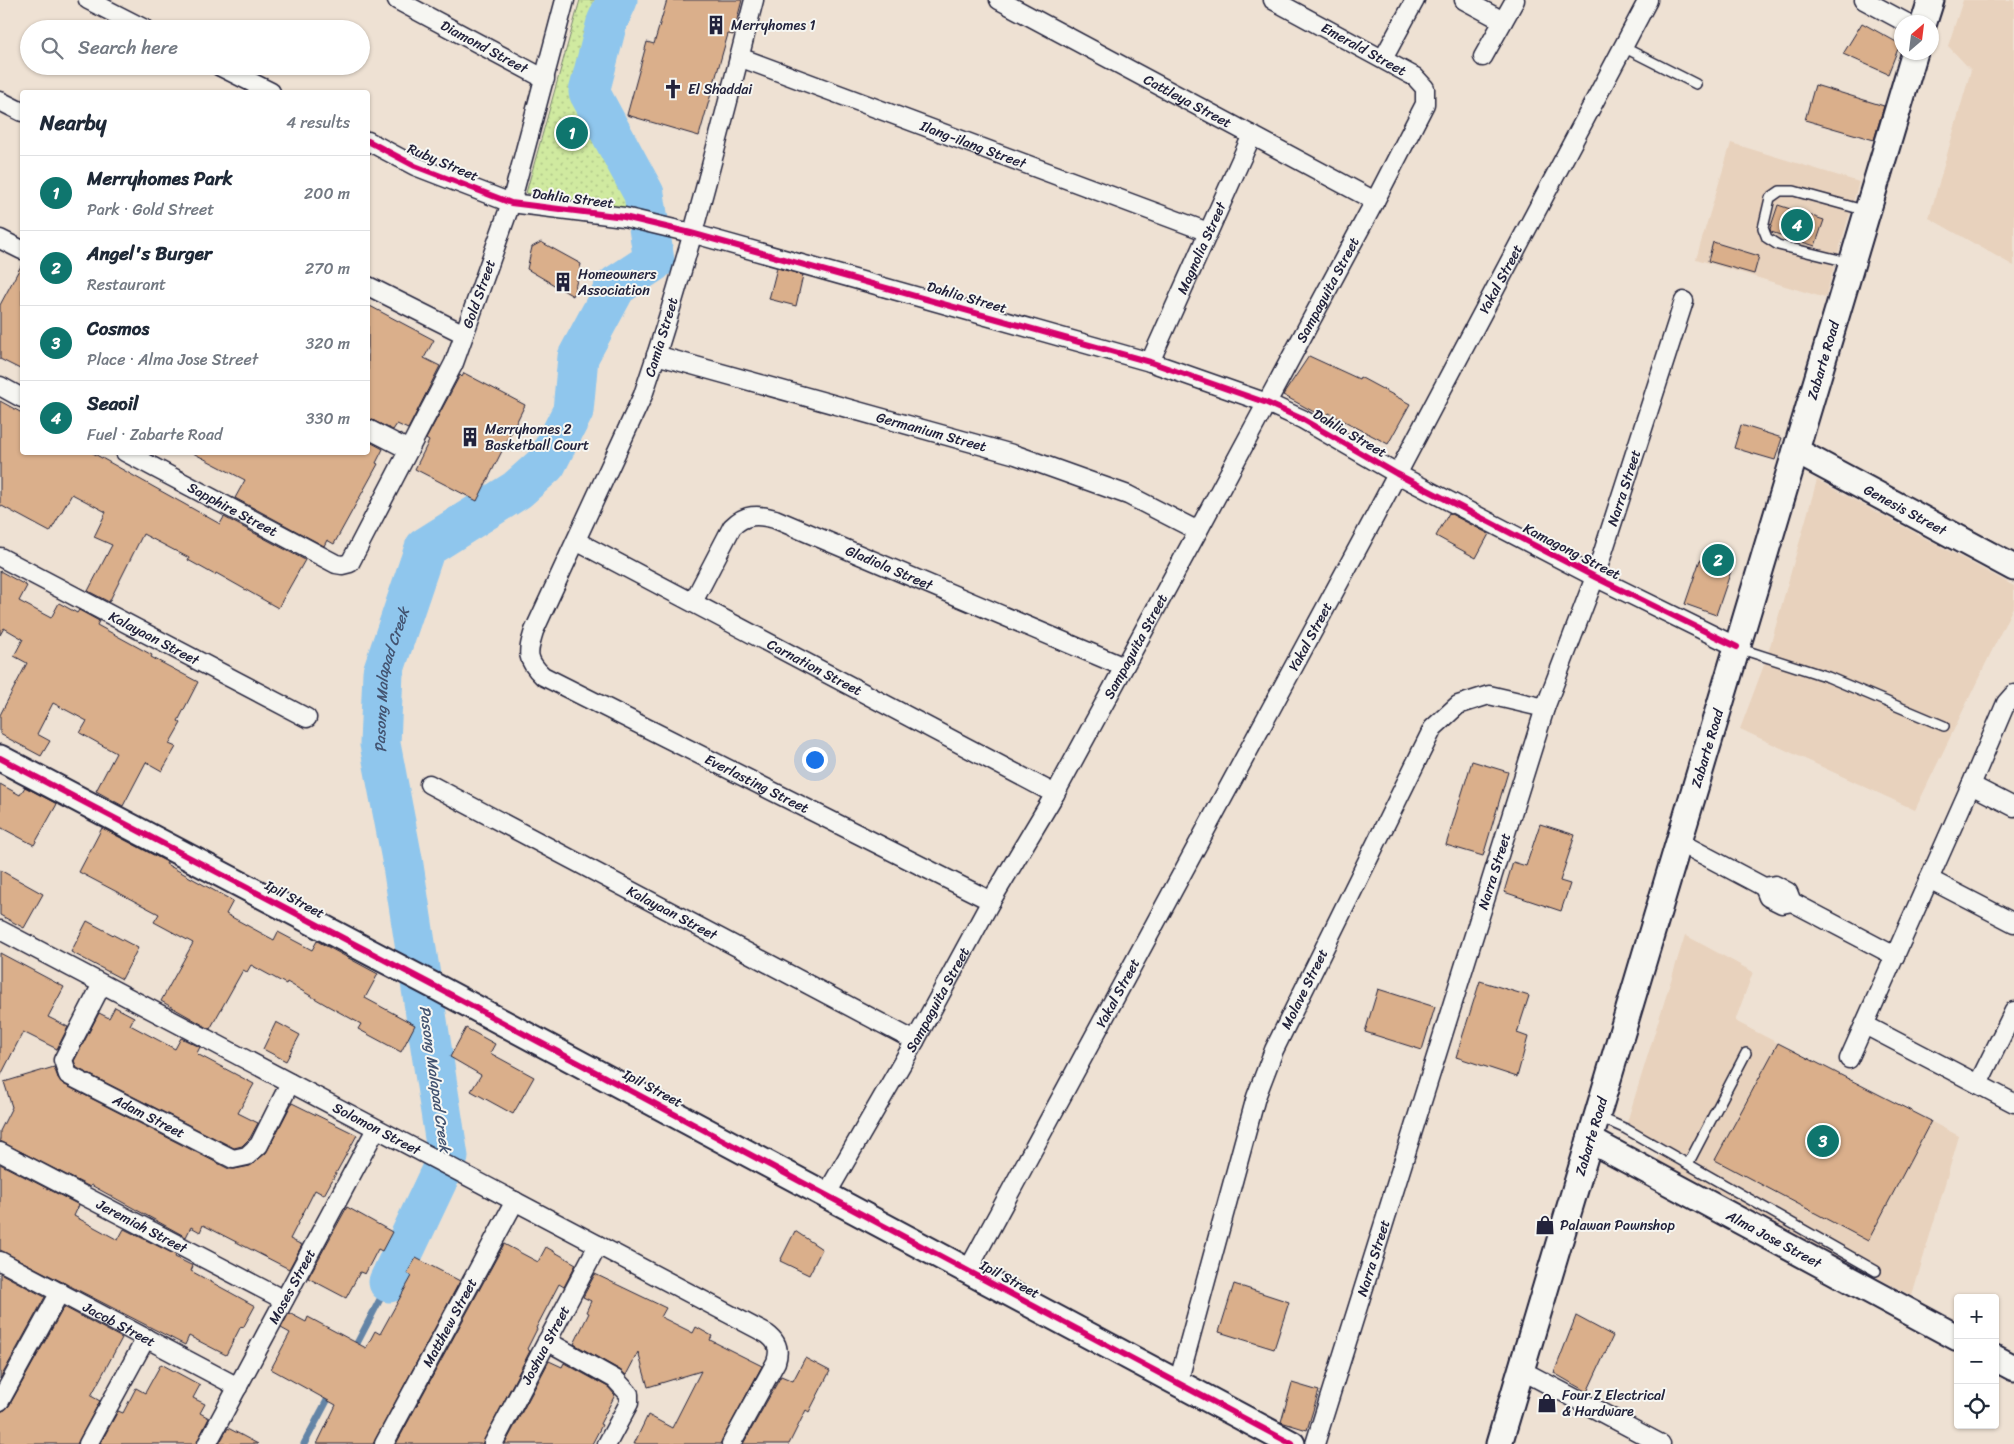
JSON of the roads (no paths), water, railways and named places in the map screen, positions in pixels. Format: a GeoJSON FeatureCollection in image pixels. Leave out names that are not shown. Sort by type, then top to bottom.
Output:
{"type":"FeatureCollection","features":[{"type":"Feature","properties":{"kind":"street"},"geometry":{"type":"LineString","coordinates":[[88,0],[127,20]]}},
{"type":"Feature","properties":{"kind":"street","name":"Diamond Street"},"geometry":{"type":"LineString","coordinates":[[397,0],[545,79]]}},
{"type":"Feature","properties":{"kind":"street","name":"Gold Street"},"geometry":{"type":"LineString","coordinates":[[342,565],[350,563],[454,363],[511,203],[565,0]]}},
{"type":"Feature","properties":{"kind":"street","name":"Camia Street"},"geometry":{"type":"LineString","coordinates":[[529,658],[528,647],[534,631],[642,395],[656,355],[754,0]]}},
{"type":"Feature","properties":{"kind":"street","name":"Cattleya Street"},"geometry":{"type":"LineString","coordinates":[[999,0],[1375,201]]}},
{"type":"Feature","properties":{"kind":"street","name":"Emerald Street"},"geometry":{"type":"LineString","coordinates":[[1273,0],[1415,77],[1424,88]]}},
{"type":"Feature","properties":{"kind":"street"},"geometry":{"type":"LineString","coordinates":[[1382,59],[1415,0]]}},
{"type":"Feature","properties":{"kind":"street"},"geometry":{"type":"LineString","coordinates":[[1464,0],[1503,21]]}},
{"type":"Feature","properties":{"kind":"street"},"geometry":{"type":"LineString","coordinates":[[1482,57],[1515,0]]}},
{"type":"Feature","properties":{"kind":"street","name":"Yakal Street"},"geometry":{"type":"LineString","coordinates":[[968,1270],[1398,474],[1648,0]]}},
{"type":"Feature","properties":{"kind":"street"},"geometry":{"type":"LineString","coordinates":[[1864,0],[1894,16]]}},
{"type":"Feature","properties":{"kind":"street"},"geometry":{"type":"LineString","coordinates":[[1926,15],[1931,0]]}},
{"type":"Feature","properties":{"kind":"street","name":"Ilang-ilang Street"},"geometry":{"type":"LineString","coordinates":[[739,57],[1208,232]]}},
{"type":"Feature","properties":{"kind":"street","name":"Zabarte Road"},"geometry":{"type":"LineString","coordinates":[[1499,1444],[1913,60]]}},
{"type":"Feature","properties":{"kind":"street"},"geometry":{"type":"LineString","coordinates":[[237,75],[267,90]]}},
{"type":"Feature","properties":{"kind":"street","name":"Sampaguita Street"},"geometry":{"type":"LineString","coordinates":[[826,1195],[915,1040],[991,901],[1055,794],[1198,531],[1425,104],[1424,88]]}},
{"type":"Feature","properties":{"kind":"street"},"geometry":{"type":"LineString","coordinates":[[0,101],[20,111]]}},
{"type":"Feature","properties":{"kind":"street","name":"Magnolia Street"},"geometry":{"type":"LineString","coordinates":[[1150,362],[1252,135]]}},
{"type":"Feature","properties":{"kind":"street","name":"Ruby Street"},"geometry":{"type":"LineString","coordinates":[[370,142],[415,166],[511,203]]}},
{"type":"Feature","properties":{"kind":"street","name":"Dahlia Street"},"geometry":{"type":"LineString","coordinates":[[511,203],[624,217],[668,227],[1150,362],[1267,403],[1302,419],[1398,474]]}},
{"type":"Feature","properties":{"kind":"street"},"geometry":{"type":"LineString","coordinates":[[0,239],[20,249]]}},
{"type":"Feature","properties":{"kind":"street"},"geometry":{"type":"LineString","coordinates":[[370,287],[464,334]]}},
{"type":"Feature","properties":{"kind":"street","name":"Narra Street"},"geometry":{"type":"LineString","coordinates":[[1315,1444],[1545,708],[1595,577],[1684,301]]}},
{"type":"Feature","properties":{"kind":"street","name":"Germanium Street"},"geometry":{"type":"LineString","coordinates":[[656,355],[1016,455],[1128,495],[1198,531]]}},
{"type":"Feature","properties":{"kind":"street"},"geometry":{"type":"LineString","coordinates":[[0,386],[20,397]]}},
{"type":"Feature","properties":{"kind":"street"},"geometry":{"type":"LineString","coordinates":[[370,430],[409,450]]}},
{"type":"Feature","properties":{"kind":"street","name":"Genesis Street"},"geometry":{"type":"LineString","coordinates":[[1796,452],[2014,568]]}},
{"type":"Feature","properties":{"kind":"street","name":"Sapphire Street"},"geometry":{"type":"LineString","coordinates":[[131,455],[336,564],[342,565]]}},
{"type":"Feature","properties":{"kind":"street","name":"Kamagong Street"},"geometry":{"type":"LineString","coordinates":[[1398,474],[1595,577],[1737,647]]}},
{"type":"Feature","properties":{"kind":"street","name":"Gladiola Street"},"geometry":{"type":"LineString","coordinates":[[693,602],[732,527],[739,520],[748,516],[760,515],[775,519],[1124,667]]}},
{"type":"Feature","properties":{"kind":"street","name":"Carnation Street"},"geometry":{"type":"LineString","coordinates":[[576,541],[1055,794]]}},
{"type":"Feature","properties":{"kind":"street","name":"Kalayaan Street"},"geometry":{"type":"LineString","coordinates":[[0,557],[307,718]]}},
{"type":"Feature","properties":{"kind":"street","name":"Everlasting Street"},"geometry":{"type":"LineString","coordinates":[[529,658],[534,668],[543,676],[991,901]]}},
{"type":"Feature","properties":{"kind":"street"},"geometry":{"type":"LineString","coordinates":[[1849,1059],[2006,703],[2014,694]]}},
{"type":"Feature","properties":{"kind":"street","name":"Molave Street"},"geometry":{"type":"LineString","coordinates":[[1178,1383],[1256,1097],[1274,1050],[1433,728],[1458,705],[1489,695],[1545,708]]}},
{"type":"Feature","properties":{"kind":"street","name":"Ipil Street"},"geometry":{"type":"LineString","coordinates":[[0,758],[440,989],[1292,1444]]}},
{"type":"Feature","properties":{"kind":"street","name":"Kalayaan Street"},"geometry":{"type":"LineString","coordinates":[[428,784],[915,1040]]}},
{"type":"Feature","properties":{"kind":"street"},"geometry":{"type":"LineString","coordinates":[[1971,785],[2014,807]]}},
{"type":"Feature","properties":{"kind":"street"},"geometry":{"type":"LineString","coordinates":[[1679,842],[1764,887],[1775,884],[1788,892],[1792,902],[1895,956]]}},
{"type":"Feature","properties":{"kind":"street"},"geometry":{"type":"LineString","coordinates":[[1930,878],[2014,924]]}},
{"type":"Feature","properties":{"kind":"street","name":"Solomon Street"},"geometry":{"type":"LineString","coordinates":[[2,935],[102,984],[767,1334],[774,1339],[779,1353],[732,1444]]}},
{"type":"Feature","properties":{"kind":"street","name":"Adam Street"},"geometry":{"type":"LineString","coordinates":[[102,984],[63,1060],[68,1075],[233,1159],[247,1156],[259,1145],[290,1084]]}},
{"type":"Feature","properties":{"kind":"street"},"geometry":{"type":"LineString","coordinates":[[1978,1084],[2014,1012]]}},
{"type":"Feature","properties":{"kind":"street"},"geometry":{"type":"LineString","coordinates":[[1865,1024],[2014,1103]]}},
{"type":"Feature","properties":{"kind":"street","name":"Moses Street"},"geometry":{"type":"LineString","coordinates":[[207,1444],[376,1129]]}},
{"type":"Feature","properties":{"kind":"street","name":"Alma Jose Street"},"geometry":{"type":"LineString","coordinates":[[1590,1140],[1954,1336]]}},
{"type":"Feature","properties":{"kind":"street","name":"Jeremiah Street"},"geometry":{"type":"LineString","coordinates":[[0,1152],[284,1300]]}},
{"type":"Feature","properties":{"kind":"street","name":"Matthew Street"},"geometry":{"type":"LineString","coordinates":[[384,1444],[515,1202]]}},
{"type":"Feature","properties":{"kind":"street","name":"Joshua Street"},"geometry":{"type":"LineString","coordinates":[[493,1444],[598,1245]]}},
{"type":"Feature","properties":{"kind":"street","name":"Jacob Street"},"geometry":{"type":"LineString","coordinates":[[0,1261],[238,1387]]}},
{"type":"Feature","properties":{"kind":"street"},"geometry":{"type":"LineString","coordinates":[[0,1401],[60,1292]]}},
{"type":"Feature","properties":{"kind":"street"},"geometry":{"type":"LineString","coordinates":[[88,1444],[146,1338]]}},
{"type":"Feature","properties":{"kind":"street"},"geometry":{"type":"LineString","coordinates":[[547,1341],[615,1379],[628,1394],[629,1403],[607,1444]]}},
{"type":"Feature","properties":{"kind":"street"},"geometry":{"type":"LineString","coordinates":[[1999,1360],[2014,1368]]}},
{"type":"Feature","properties":{"kind":"street"},"geometry":{"type":"LineString","coordinates":[[1521,1370],[1660,1444]]}},
{"type":"Feature","properties":{"kind":"lane"},"geometry":{"type":"LineString","coordinates":[[1623,47],[1696,84]]}},
{"type":"Feature","properties":{"kind":"lane"},"geometry":{"type":"LineString","coordinates":[[1852,263],[1778,245],[1767,238],[1763,228],[1770,198],[1780,191],[1794,191],[1868,211]]}},
{"type":"Feature","properties":{"kind":"lane"},"geometry":{"type":"LineString","coordinates":[[1737,647],[1828,677],[1944,726]]}},
{"type":"Feature","properties":{"kind":"lane"},"geometry":{"type":"LineString","coordinates":[[1688,1164],[1746,1052]]}},
{"type":"Feature","properties":{"kind":"lane"},"geometry":{"type":"LineString","coordinates":[[1597,1116],[1626,1129],[1876,1270]]}},
{"type":"Feature","properties":{"kind":"waterway","name":"Pasong Malapad Creek"},"geometry":{"type":"LineString","coordinates":[[389,1282],[448,1157],[402,859],[380,744],[383,672],[425,548],[517,490],[546,464],[573,411],[578,357],[616,286],[654,261],[644,194],[589,92],[607,22],[617,0]]}},
{"type":"Feature","properties":{"kind":"waterway","name":"Pasong Malapad Creek"},"geometry":{"type":"LineString","coordinates":[[353,1351],[389,1282]]}},
{"type":"Feature","properties":{"kind":"waterway","name":"Pasong Malapad Creek"},"geometry":{"type":"LineString","coordinates":[[304,1444],[331,1393]]}},
{"type":"Feature","properties":{"kind":"place","name":"Merryhomes 1"},"geometry":{"type":"Point","coordinates":[716,25]}},
{"type":"Feature","properties":{"kind":"place","name":"El Shaddai"},"geometry":{"type":"Point","coordinates":[673,89]}},
{"type":"Feature","properties":{"kind":"place","name":"Merryhomes Park"},"geometry":{"type":"Point","coordinates":[572,133]}},
{"type":"Feature","properties":{"kind":"place","name":"Seaoil"},"geometry":{"type":"Point","coordinates":[1797,225]}},
{"type":"Feature","properties":{"kind":"place","name":"Homeowners Association"},"geometry":{"type":"Point","coordinates":[563,282]}},
{"type":"Feature","properties":{"kind":"place","name":"Merryhomes 2 Basketball Court"},"geometry":{"type":"Point","coordinates":[470,437]}},
{"type":"Feature","properties":{"kind":"place","name":"Angel's Burger"},"geometry":{"type":"Point","coordinates":[1718,560]}},
{"type":"Feature","properties":{"kind":"place","name":"Cosmos"},"geometry":{"type":"Point","coordinates":[1823,1141]}},
{"type":"Feature","properties":{"kind":"place","name":"Palawan Pawnshop"},"geometry":{"type":"Point","coordinates":[1545,1225]}},
{"type":"Feature","properties":{"kind":"place","name":"Four Z Electrical & Hardware"},"geometry":{"type":"Point","coordinates":[1547,1403]}}]}
